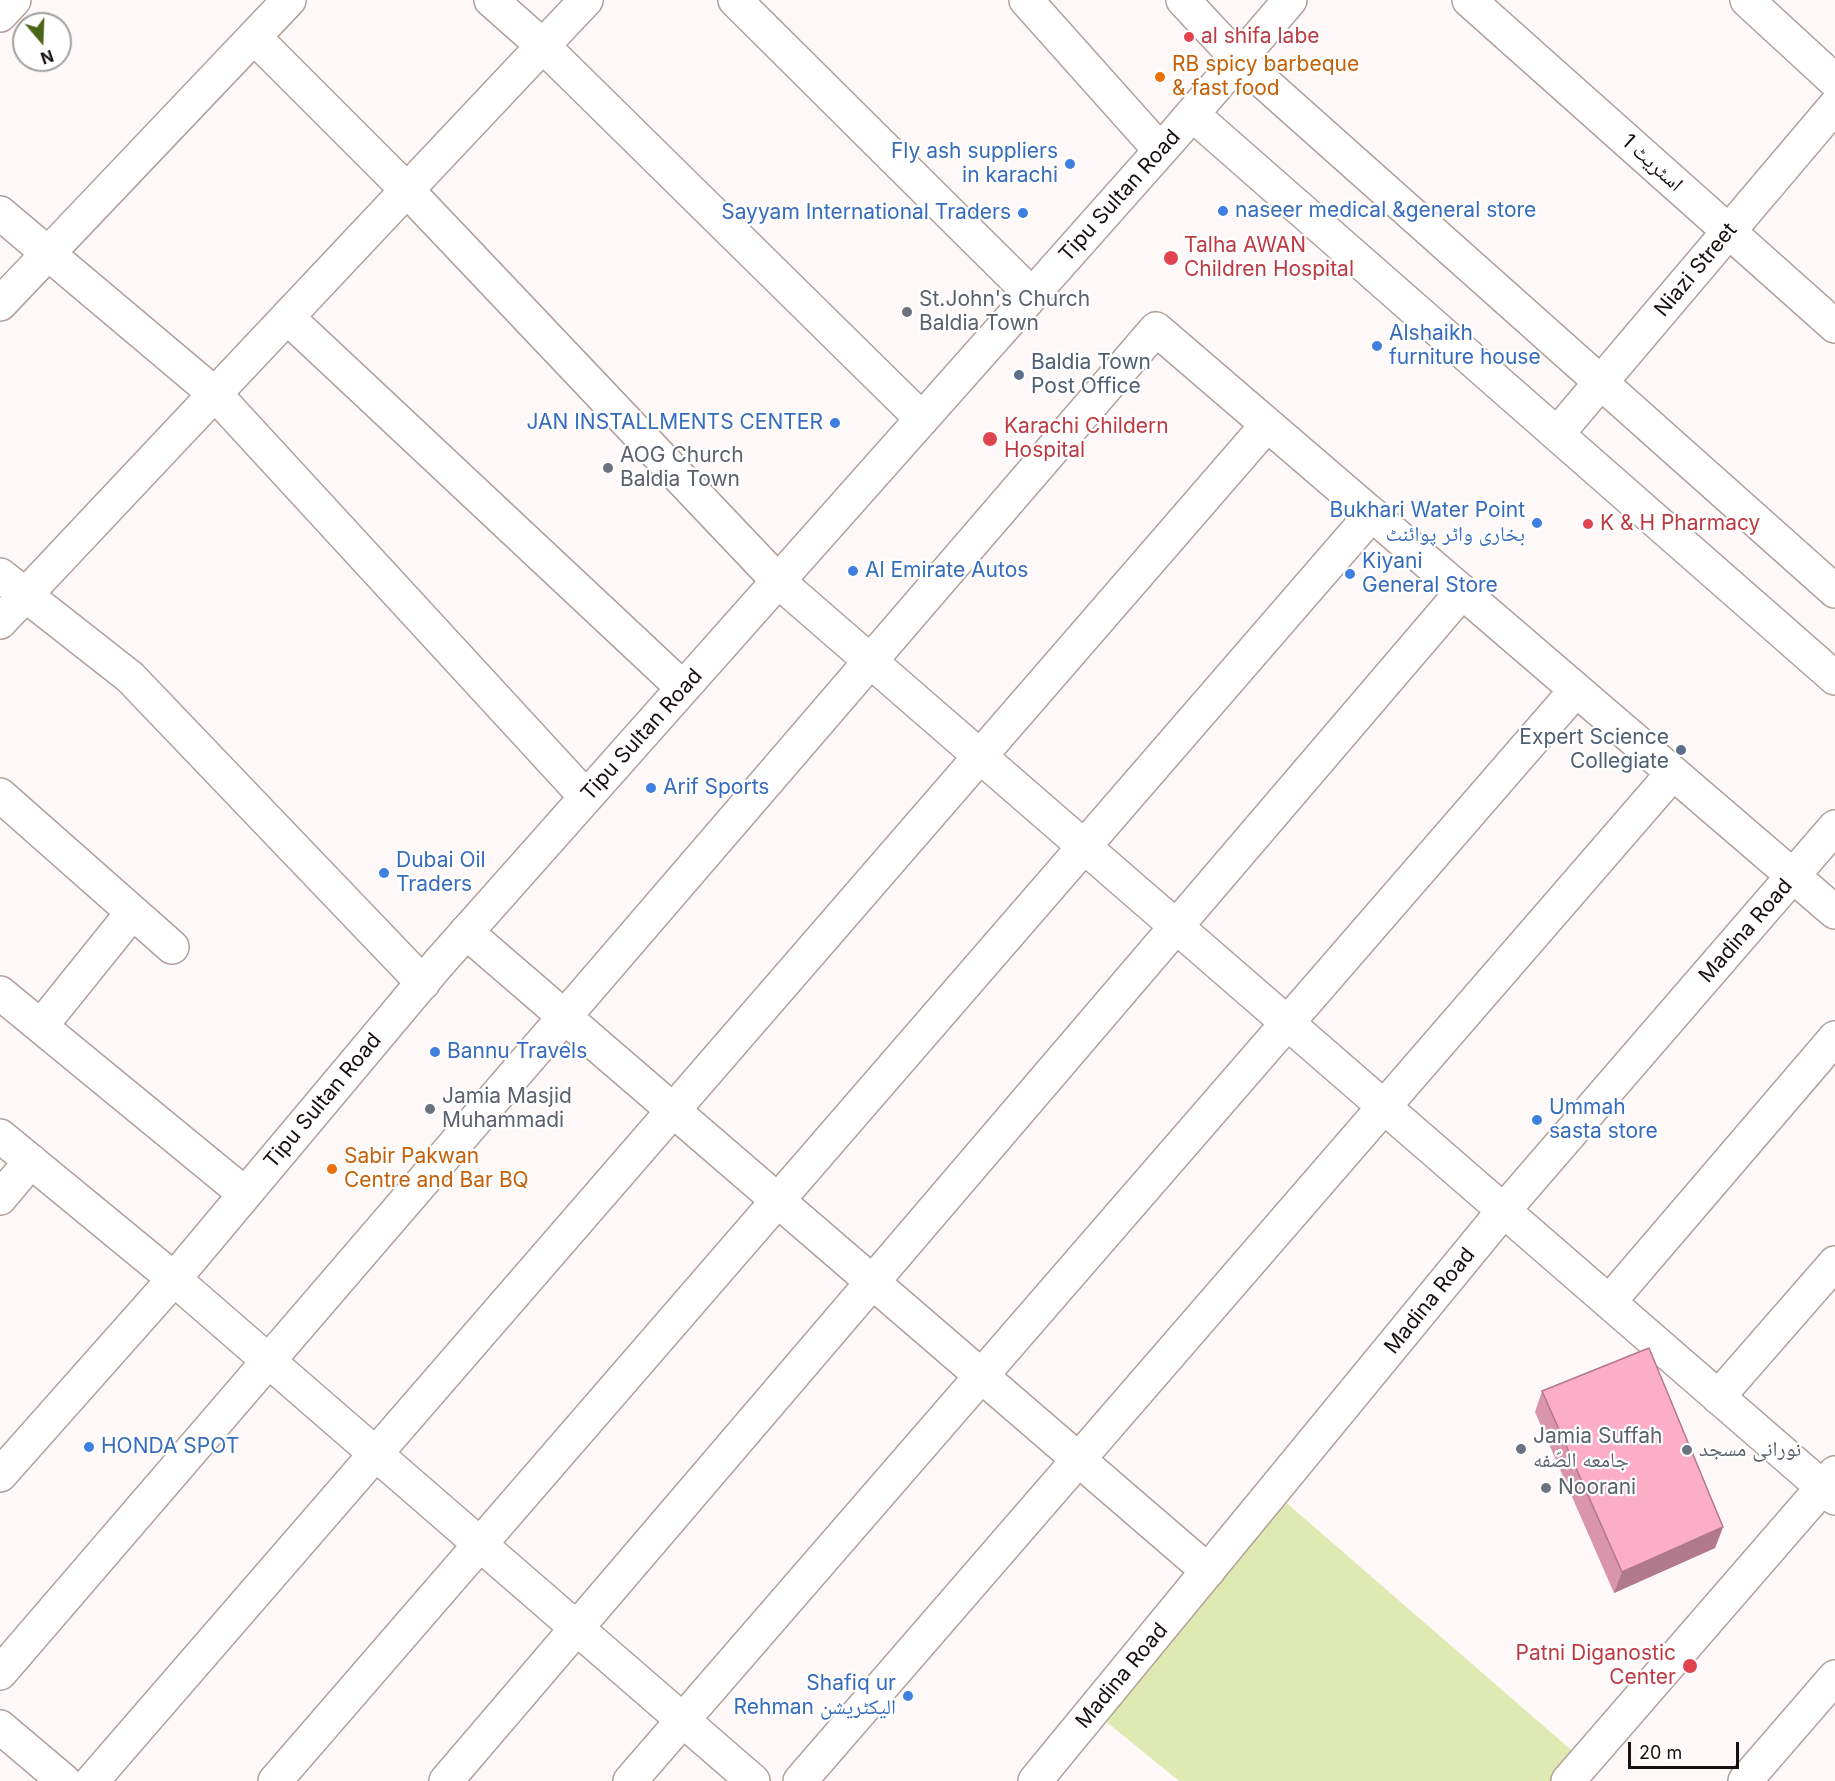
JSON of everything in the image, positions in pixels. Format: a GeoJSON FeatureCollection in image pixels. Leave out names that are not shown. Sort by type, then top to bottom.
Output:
{"type":"FeatureCollection","features":[{"type":"Feature","properties":{"kind":"street"},"geometry":{"type":"LineString","coordinates":[[0,15],[14,0]]}},
{"type":"Feature","properties":{"kind":"street"},"geometry":{"type":"LineString","coordinates":[[491,0],[543,46],[922,419]]}},
{"type":"Feature","properties":{"kind":"street"},"geometry":{"type":"LineString","coordinates":[[0,622],[586,0]]}},
{"type":"Feature","properties":{"kind":"street"},"geometry":{"type":"LineString","coordinates":[[735,0],[1032,295]]}},
{"type":"Feature","properties":{"kind":"street"},"geometry":{"type":"LineString","coordinates":[[1026,0],[1160,150]]}},
{"type":"Feature","properties":{"kind":"street"},"geometry":{"type":"LineString","coordinates":[[1183,0],[1239,60],[1835,591]]}},
{"type":"Feature","properties":{"kind":"street","name":"Tipu Sultan Road"},"geometry":{"type":"LineString","coordinates":[[0,1475],[174,1279],[466,932],[1032,295],[1290,0]]}},
{"type":"Feature","properties":{"kind":"street","name":"اسٹریٹ 1"},"geometry":{"type":"LineString","coordinates":[[1469,0],[1835,326]]}},
{"type":"Feature","properties":{"kind":"street"},"geometry":{"type":"LineString","coordinates":[[1747,0],[1835,81]]}},
{"type":"Feature","properties":{"kind":"street"},"geometry":{"type":"LineString","coordinates":[[0,304],[254,37],[281,3]]}},
{"type":"Feature","properties":{"kind":"street"},"geometry":{"type":"LineString","coordinates":[[254,37],[407,190],[778,581],[1718,1396],[1831,1486],[1568,1781]]}},
{"type":"Feature","properties":{"kind":"street","name":"Niazi Street"},"geometry":{"type":"LineString","coordinates":[[1557,434],[1835,106]]}},
{"type":"Feature","properties":{"kind":"street"},"geometry":{"type":"LineString","coordinates":[[1192,114],[1835,678]]}},
{"type":"Feature","properties":{"kind":"street"},"geometry":{"type":"LineString","coordinates":[[0,213],[215,394],[586,797]]}},
{"type":"Feature","properties":{"kind":"street"},"geometry":{"type":"LineString","coordinates":[[287,317],[683,688]]}},
{"type":"Feature","properties":{"kind":"street"},"geometry":{"type":"LineString","coordinates":[[0,1673],[1156,330],[1835,912]]}},
{"type":"Feature","properties":{"kind":"street"},"geometry":{"type":"LineString","coordinates":[[92,1781],[1267,425]]}},
{"type":"Feature","properties":{"kind":"street"},"geometry":{"type":"LineString","coordinates":[[275,1781],[1372,514]]}},
{"type":"Feature","properties":{"kind":"street"},"geometry":{"type":"LineString","coordinates":[[0,575],[130,677],[423,983]]}},
{"type":"Feature","properties":{"kind":"street"},"geometry":{"type":"LineString","coordinates":[[446,1781],[1462,592]]}},
{"type":"Feature","properties":{"kind":"street"},"geometry":{"type":"LineString","coordinates":[[630,1781],[1576,690]]}},
{"type":"Feature","properties":{"kind":"street"},"geometry":{"type":"LineString","coordinates":[[800,1781],[1673,773]]}},
{"type":"Feature","properties":{"kind":"street"},"geometry":{"type":"LineString","coordinates":[[0,795],[171,947]]}},
{"type":"Feature","properties":{"kind":"street","name":"Madina Road"},"geometry":{"type":"LineString","coordinates":[[1035,1781],[1504,1210],[1835,827]]}},
{"type":"Feature","properties":{"kind":"street"},"geometry":{"type":"LineString","coordinates":[[41,1026],[132,913]]}},
{"type":"Feature","properties":{"kind":"street"},"geometry":{"type":"LineString","coordinates":[[466,932],[1209,1571]]}},
{"type":"Feature","properties":{"kind":"street"},"geometry":{"type":"LineString","coordinates":[[0,993],[245,1194]]}},
{"type":"Feature","properties":{"kind":"street"},"geometry":{"type":"LineString","coordinates":[[1609,1302],[1835,1038]]}},
{"type":"Feature","properties":{"kind":"street"},"geometry":{"type":"LineString","coordinates":[[0,1136],[174,1279],[753,1781]]}},
{"type":"Feature","properties":{"kind":"street"},"geometry":{"type":"LineString","coordinates":[[0,1198],[31,1161]]}},
{"type":"Feature","properties":{"kind":"street"},"geometry":{"type":"LineString","coordinates":[[1718,1396],[1835,1263]]}},
{"type":"Feature","properties":{"kind":"street"},"geometry":{"type":"LineString","coordinates":[[1745,1781],[1835,1677]]}},
{"type":"Feature","properties":{"kind":"street"},"geometry":{"type":"LineString","coordinates":[[0,1727],[64,1781]]}},
{"type":"Feature","properties":{"kind":"green space"},"geometry":{"type":"Polygon","coordinates":[[[1274,1492],[1585,1762],[1568,1781],[1179,1781],[1093,1711],[1274,1492]]]}},
{"type":"Feature","properties":{"kind":"building"},"geometry":{"type":"Polygon","coordinates":[[[1649,1348],[1723,1527],[1622,1572],[1542,1391],[1649,1348]]]}},
{"type":"Feature","properties":{"kind":"place","name":"al shifa labe"},"geometry":{"type":"Point","coordinates":[1189,37]}},
{"type":"Feature","properties":{"kind":"place","name":"RB spicy barbeque & fast food"},"geometry":{"type":"Point","coordinates":[1160,77]}},
{"type":"Feature","properties":{"kind":"place","name":"Fly ash suppliers in karachi"},"geometry":{"type":"Point","coordinates":[1070,164]}},
{"type":"Feature","properties":{"kind":"place","name":"naseer medical &general store"},"geometry":{"type":"Point","coordinates":[1223,211]}},
{"type":"Feature","properties":{"kind":"place","name":"Sayyam International Traders"},"geometry":{"type":"Point","coordinates":[1023,213]}},
{"type":"Feature","properties":{"kind":"place","name":"Talha AWAN Children Hospital"},"geometry":{"type":"Point","coordinates":[1171,258]}},
{"type":"Feature","properties":{"kind":"place","name":"St.John's Church Baldia Town"},"geometry":{"type":"Point","coordinates":[907,312]}},
{"type":"Feature","properties":{"kind":"place","name":"Alshaikh furniture house"},"geometry":{"type":"Point","coordinates":[1377,346]}},
{"type":"Feature","properties":{"kind":"place","name":"Baldia Town Post Office"},"geometry":{"type":"Point","coordinates":[1019,375]}},
{"type":"Feature","properties":{"kind":"place","name":"JAN INSTALLMENTS CENTER"},"geometry":{"type":"Point","coordinates":[835,423]}},
{"type":"Feature","properties":{"kind":"place","name":"Karachi Childern Hospital"},"geometry":{"type":"Point","coordinates":[990,439]}},
{"type":"Feature","properties":{"kind":"place","name":"AOG Church Baldia Town"},"geometry":{"type":"Point","coordinates":[608,468]}},
{"type":"Feature","properties":{"kind":"place","name":"Bukhari Water Point بخاری واٹر پوائنٹ"},"geometry":{"type":"Point","coordinates":[1537,523]}},
{"type":"Feature","properties":{"kind":"place","name":"K & H Pharmacy"},"geometry":{"type":"Point","coordinates":[1588,524]}},
{"type":"Feature","properties":{"kind":"place","name":"Al Emirate Autos"},"geometry":{"type":"Point","coordinates":[853,571]}},
{"type":"Feature","properties":{"kind":"place","name":"Kiyani General Store"},"geometry":{"type":"Point","coordinates":[1350,574]}},
{"type":"Feature","properties":{"kind":"place","name":"Expert Science Collegiate"},"geometry":{"type":"Point","coordinates":[1681,750]}},
{"type":"Feature","properties":{"kind":"place","name":"Arif Sports"},"geometry":{"type":"Point","coordinates":[651,788]}},
{"type":"Feature","properties":{"kind":"place","name":"Dubai Oil Traders"},"geometry":{"type":"Point","coordinates":[384,873]}},
{"type":"Feature","properties":{"kind":"place","name":"Bannu Travels"},"geometry":{"type":"Point","coordinates":[435,1052]}},
{"type":"Feature","properties":{"kind":"place","name":"Jamia Masjid Muhammadi"},"geometry":{"type":"Point","coordinates":[430,1109]}},
{"type":"Feature","properties":{"kind":"place","name":"Ummah sasta store"},"geometry":{"type":"Point","coordinates":[1537,1120]}},
{"type":"Feature","properties":{"kind":"place","name":"Sabir Pakwan Centre and Bar BQ"},"geometry":{"type":"Point","coordinates":[332,1169]}},
{"type":"Feature","properties":{"kind":"place","name":"HONDA SPOT"},"geometry":{"type":"Point","coordinates":[89,1447]}},
{"type":"Feature","properties":{"kind":"place","name":"Jamia Suffah جامعه الصّفه"},"geometry":{"type":"Point","coordinates":[1521,1449]}},
{"type":"Feature","properties":{"kind":"place","name":"نورانی مسجد"},"geometry":{"type":"Point","coordinates":[1687,1450]}},
{"type":"Feature","properties":{"kind":"place","name":"Noorani"},"geometry":{"type":"Point","coordinates":[1546,1488]}},
{"type":"Feature","properties":{"kind":"place","name":"Patni Diganostic Center"},"geometry":{"type":"Point","coordinates":[1690,1666]}},
{"type":"Feature","properties":{"kind":"place","name":"Shafiq ur Rehman الیکٹریشن"},"geometry":{"type":"Point","coordinates":[908,1696]}}]}
